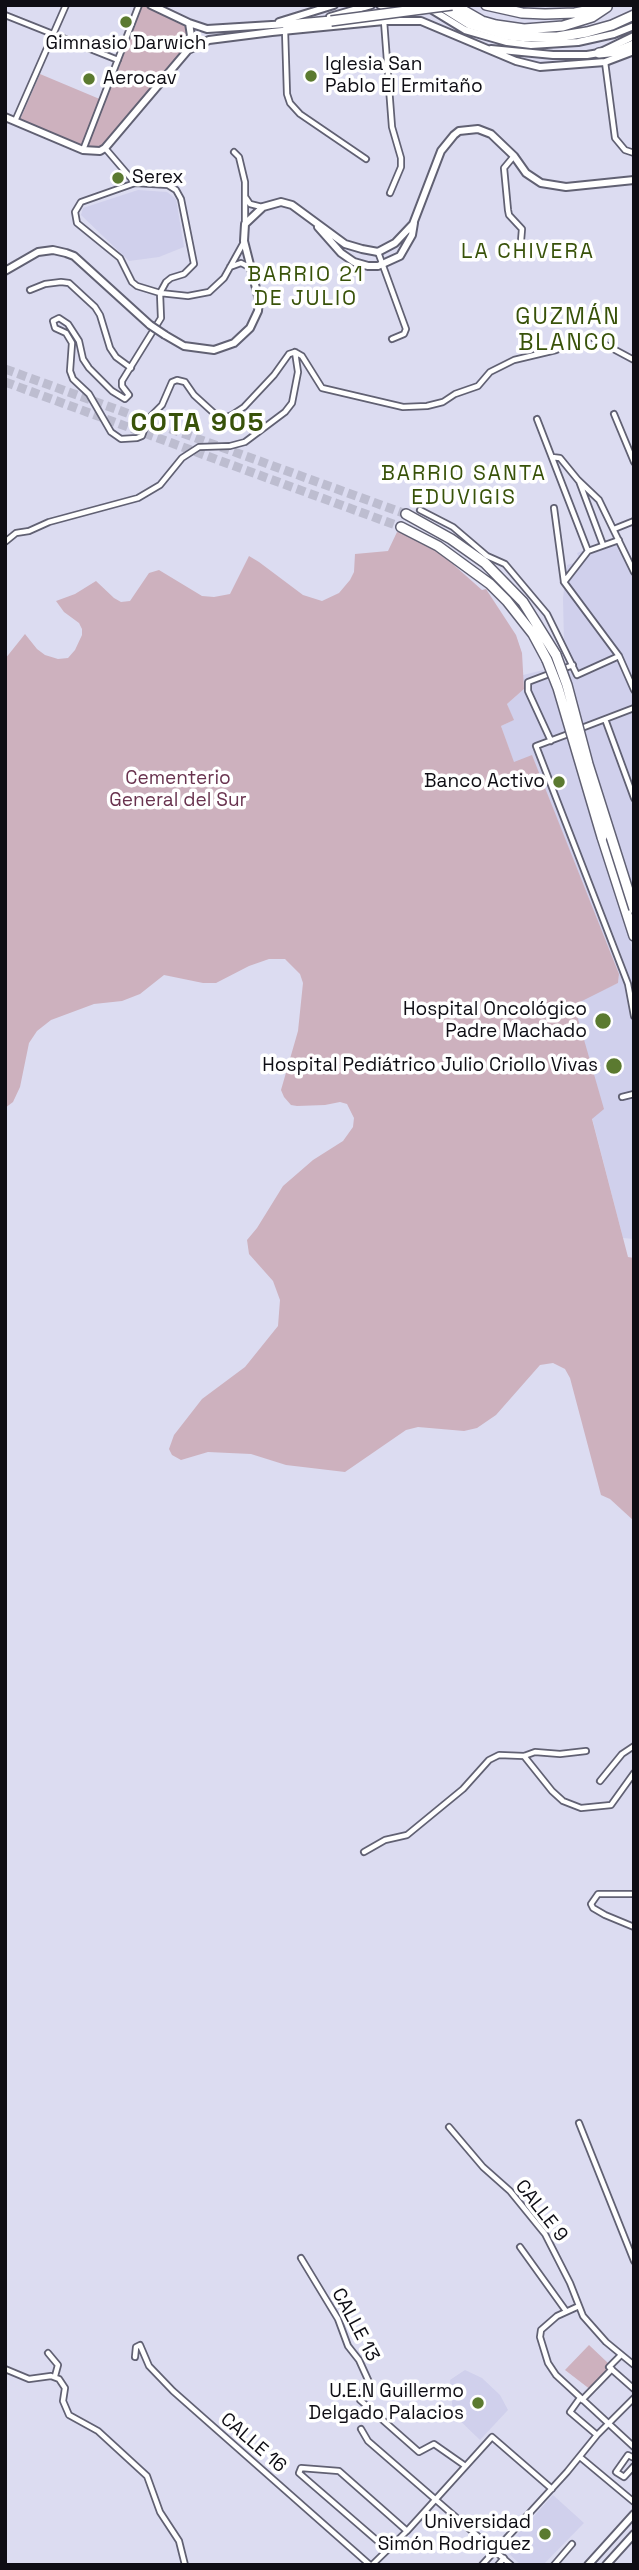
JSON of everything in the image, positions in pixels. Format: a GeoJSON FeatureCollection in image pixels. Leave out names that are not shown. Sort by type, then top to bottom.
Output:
{"type":"FeatureCollection","features":[{"type":"Feature","properties":{"kind":"highway"},"geometry":{"type":"LineString","coordinates":[[440,5],[470,24],[506,35],[528,37],[577,34],[612,25],[634,15]]}},
{"type":"Feature","properties":{"kind":"highway"},"geometry":{"type":"LineString","coordinates":[[286,27],[453,5],[496,25],[524,29],[563,26],[592,17],[609,6]]}},
{"type":"Feature","properties":{"kind":"highway"},"geometry":{"type":"LineString","coordinates":[[486,5],[522,13],[552,15],[609,6]]}},
{"type":"Feature","properties":{"kind":"highway"},"geometry":{"type":"LineString","coordinates":[[599,53],[632,50]]}},
{"type":"Feature","properties":{"kind":"highway"},"geometry":{"type":"LineString","coordinates":[[406,514],[465,547],[496,573],[523,602],[567,685],[588,764],[634,909]]}},
{"type":"Feature","properties":{"kind":"highway"},"geometry":{"type":"LineString","coordinates":[[401,527],[449,553],[490,584],[507,601],[551,658],[634,936]]}},
{"type":"Feature","properties":{"kind":"highway"},"geometry":{"type":"LineString","coordinates":[[630,925],[634,944]]}},
{"type":"Feature","properties":{"kind":"main road"},"geometry":{"type":"LineString","coordinates":[[151,5],[189,23],[218,30],[286,27]]}},
{"type":"Feature","properties":{"kind":"main road"},"geometry":{"type":"LineString","coordinates":[[267,26],[334,5]]}},
{"type":"Feature","properties":{"kind":"main road"},"geometry":{"type":"LineString","coordinates":[[332,19],[371,5]]}},
{"type":"Feature","properties":{"kind":"main road"},"geometry":{"type":"LineString","coordinates":[[380,5],[516,61],[540,67],[605,62],[632,50]]}},
{"type":"Feature","properties":{"kind":"main road"},"geometry":{"type":"LineString","coordinates":[[425,5],[465,30],[507,42],[531,45],[566,44],[634,26]]}},
{"type":"Feature","properties":{"kind":"main road"},"geometry":{"type":"LineString","coordinates":[[5,117],[83,150],[94,151],[105,148],[188,50],[209,40],[286,27],[421,21]]}},
{"type":"Feature","properties":{"kind":"main road"},"geometry":{"type":"LineString","coordinates":[[188,50],[191,36],[189,23]]}},
{"type":"Feature","properties":{"kind":"main road"},"geometry":{"type":"LineString","coordinates":[[618,32],[634,34]]}},
{"type":"Feature","properties":{"kind":"main road"},"geometry":{"type":"LineString","coordinates":[[482,47],[564,56],[599,53],[634,34]]}},
{"type":"Feature","properties":{"kind":"main road"},"geometry":{"type":"LineString","coordinates":[[310,218],[341,253],[354,262],[368,266],[382,265],[400,256],[407,246],[441,151],[454,135],[465,130],[478,129],[491,134],[514,156],[526,173],[541,183],[566,187],[634,180]]}},
{"type":"Feature","properties":{"kind":"main road"},"geometry":{"type":"LineString","coordinates":[[5,271],[38,252],[53,250],[74,256],[150,325],[184,346],[206,351],[227,347],[240,339],[250,328],[258,311],[257,290],[244,241],[245,223],[263,207],[286,203],[345,244],[378,252],[405,234],[415,218]]}},
{"type":"Feature","properties":{"kind":"main road"},"geometry":{"type":"LineString","coordinates":[[588,2565],[634,2514]]}},
{"type":"Feature","properties":{"kind":"main road"},"geometry":{"type":"LineString","coordinates":[[606,2565],[634,2534]]}},
{"type":"Feature","properties":{"kind":"street"},"geometry":{"type":"LineString","coordinates":[[15,121],[66,5]]}},
{"type":"Feature","properties":{"kind":"street"},"geometry":{"type":"LineString","coordinates":[[83,150],[139,5]]}},
{"type":"Feature","properties":{"kind":"street"},"geometry":{"type":"LineString","coordinates":[[5,15],[118,60]]}},
{"type":"Feature","properties":{"kind":"street"},"geometry":{"type":"LineString","coordinates":[[384,21],[392,127],[401,158],[401,167],[390,193]]}},
{"type":"Feature","properties":{"kind":"street"},"geometry":{"type":"LineString","coordinates":[[286,27],[287,94],[290,103],[300,114],[366,159]]}},
{"type":"Feature","properties":{"kind":"street"},"geometry":{"type":"LineString","coordinates":[[605,62],[615,138],[625,150],[634,153]]}},
{"type":"Feature","properties":{"kind":"street"},"geometry":{"type":"LineString","coordinates":[[105,148],[135,183]]}},
{"type":"Feature","properties":{"kind":"street"},"geometry":{"type":"LineString","coordinates":[[234,152],[239,157],[246,197],[245,223]]}},
{"type":"Feature","properties":{"kind":"street"},"geometry":{"type":"LineString","coordinates":[[514,156],[505,168],[508,210],[509,215],[522,229],[521,241]]}},
{"type":"Feature","properties":{"kind":"street"},"geometry":{"type":"LineString","coordinates":[[244,241],[230,268],[209,292],[188,296],[160,293],[132,282],[120,258],[77,223],[77,206],[81,202],[135,183],[168,185],[176,190],[181,199],[190,234],[194,264],[184,274],[166,282],[160,293],[161,318],[121,384],[130,394],[128,398],[122,399],[89,368],[83,359],[79,341],[68,324],[59,318],[53,321],[55,328],[66,333],[72,343],[70,371],[73,379],[89,394],[111,432],[121,439],[142,436],[148,419],[162,405],[172,382],[185,382],[215,415],[227,417],[244,407],[274,375],[289,354],[295,352],[302,356],[322,388],[402,407],[443,402],[455,394],[478,387],[490,372],[519,358],[556,350],[591,337],[634,360]]}},
{"type":"Feature","properties":{"kind":"street"},"geometry":{"type":"LineString","coordinates":[[246,197],[250,204],[263,207]]}},
{"type":"Feature","properties":{"kind":"street"},"geometry":{"type":"LineString","coordinates":[[378,252],[406,329],[404,334],[392,339]]}},
{"type":"Feature","properties":{"kind":"street"},"geometry":{"type":"LineString","coordinates":[[230,268],[241,263],[251,268]]}},
{"type":"Feature","properties":{"kind":"street"},"geometry":{"type":"LineString","coordinates":[[30,290],[45,284],[69,284],[95,306],[110,348],[116,357],[131,368]]}},
{"type":"Feature","properties":{"kind":"street"},"geometry":{"type":"LineString","coordinates":[[5,541],[16,533],[29,531],[49,522],[138,498],[160,485],[182,457],[199,447],[230,446],[245,442],[285,412],[292,403],[298,372],[295,352]]}},
{"type":"Feature","properties":{"kind":"street"},"geometry":{"type":"LineString","coordinates":[[614,414],[634,462]]}},
{"type":"Feature","properties":{"kind":"street"},"geometry":{"type":"LineString","coordinates":[[537,419],[588,551]]}},
{"type":"Feature","properties":{"kind":"street"},"geometry":{"type":"LineString","coordinates":[[552,457],[561,457],[579,480],[600,500],[634,572]]}},
{"type":"Feature","properties":{"kind":"street"},"geometry":{"type":"LineString","coordinates":[[579,480],[603,545]]}},
{"type":"Feature","properties":{"kind":"street"},"geometry":{"type":"LineString","coordinates":[[554,508],[564,582],[619,656],[634,690]]}},
{"type":"Feature","properties":{"kind":"street"},"geometry":{"type":"LineString","coordinates":[[420,510],[453,527],[487,556],[505,564],[547,614],[577,675],[619,656]]}},
{"type":"Feature","properties":{"kind":"street"},"geometry":{"type":"LineString","coordinates":[[614,529],[634,521]]}},
{"type":"Feature","properties":{"kind":"street"},"geometry":{"type":"LineString","coordinates":[[564,582],[588,551],[620,540]]}},
{"type":"Feature","properties":{"kind":"street"},"geometry":{"type":"LineString","coordinates":[[551,741],[528,691],[528,682],[573,665]]}},
{"type":"Feature","properties":{"kind":"street"},"geometry":{"type":"LineString","coordinates":[[634,708],[536,746],[628,984],[634,1016]]}},
{"type":"Feature","properties":{"kind":"street"},"geometry":{"type":"LineString","coordinates":[[605,719],[631,782],[634,798]]}},
{"type":"Feature","properties":{"kind":"street"},"geometry":{"type":"LineString","coordinates":[[628,984],[634,981]]}},
{"type":"Feature","properties":{"kind":"street"},"geometry":{"type":"LineString","coordinates":[[622,1097],[634,1094]]}},
{"type":"Feature","properties":{"kind":"street"},"geometry":{"type":"LineString","coordinates":[[600,1781],[622,1754],[634,1746]]}},
{"type":"Feature","properties":{"kind":"street"},"geometry":{"type":"LineString","coordinates":[[364,1852],[385,1840],[407,1835],[463,1789],[489,1760],[499,1755],[524,1756],[535,1752],[560,1754],[586,1751]]}},
{"type":"Feature","properties":{"kind":"street"},"geometry":{"type":"LineString","coordinates":[[524,1756],[552,1791],[564,1801],[581,1808],[611,1805],[634,1773]]}},
{"type":"Feature","properties":{"kind":"street"},"geometry":{"type":"LineString","coordinates":[[634,1894],[598,1894],[591,1904],[605,1915],[634,1927]]}},
{"type":"Feature","properties":{"kind":"street"},"geometry":{"type":"LineString","coordinates":[[579,2123],[634,2261]]}},
{"type":"Feature","properties":{"kind":"street","name":"CALLE 9"},"geometry":{"type":"LineString","coordinates":[[449,2127],[482,2168],[510,2191],[545,2234],[591,2326],[634,2365]]}},
{"type":"Feature","properties":{"kind":"street"},"geometry":{"type":"LineString","coordinates":[[520,2248],[566,2311]]}},
{"type":"Feature","properties":{"kind":"street","name":"CALLE 13"},"geometry":{"type":"LineString","coordinates":[[301,2258],[338,2319],[348,2346],[359,2360],[369,2382],[359,2397],[360,2400],[419,2452],[434,2444],[464,2465]]}},
{"type":"Feature","properties":{"kind":"street"},"geometry":{"type":"LineString","coordinates":[[579,2306],[566,2311],[541,2330],[540,2337],[548,2364],[555,2375],[634,2447]]}},
{"type":"Feature","properties":{"kind":"street","name":"CALLE 16"},"geometry":{"type":"LineString","coordinates":[[135,2357],[136,2347],[140,2345],[149,2366],[173,2391],[371,2565]]}},
{"type":"Feature","properties":{"kind":"street"},"geometry":{"type":"LineString","coordinates":[[48,2353],[58,2365],[55,2376]]}},
{"type":"Feature","properties":{"kind":"street"},"geometry":{"type":"LineString","coordinates":[[597,2435],[570,2412],[612,2369],[610,2367],[621,2354]]}},
{"type":"Feature","properties":{"kind":"street"},"geometry":{"type":"LineString","coordinates":[[5,2369],[29,2379],[55,2376]]}},
{"type":"Feature","properties":{"kind":"street"},"geometry":{"type":"LineString","coordinates":[[612,2369],[634,2389]]}},
{"type":"Feature","properties":{"kind":"street"},"geometry":{"type":"LineString","coordinates":[[55,2376],[65,2388],[63,2401],[68,2415],[98,2431],[147,2476],[160,2512],[179,2541],[185,2565]]}},
{"type":"Feature","properties":{"kind":"street"},"geometry":{"type":"LineString","coordinates":[[482,2565],[597,2435],[634,2398]]}},
{"type":"Feature","properties":{"kind":"street"},"geometry":{"type":"LineString","coordinates":[[361,2429],[368,2441],[511,2565]]}},
{"type":"Feature","properties":{"kind":"street"},"geometry":{"type":"LineString","coordinates":[[371,2565],[407,2531],[492,2437],[552,2489]]}},
{"type":"Feature","properties":{"kind":"street"},"geometry":{"type":"LineString","coordinates":[[634,2458],[628,2455],[615,2472],[624,2477],[634,2466]]}},
{"type":"Feature","properties":{"kind":"street"},"geometry":{"type":"LineString","coordinates":[[580,2457],[634,2502]]}},
{"type":"Feature","properties":{"kind":"street"},"geometry":{"type":"LineString","coordinates":[[388,2550],[299,2473],[301,2468],[339,2471],[407,2531]]}},
{"type":"Feature","properties":{"kind":"street"},"geometry":{"type":"LineString","coordinates":[[554,2565],[572,2544]]}},
{"type":"Feature","properties":{"kind":"street"},"geometry":{"type":"LineString","coordinates":[[498,2565],[504,2558]]}},
{"type":"Feature","properties":{"kind":"shaded area"},"geometry":{"type":"Polygon","coordinates":[[[138,190],[167,192],[176,199],[184,247],[159,257],[129,261],[81,215],[83,208],[138,190]]]}},
{"type":"Feature","properties":{"kind":"shaded area"},"geometry":{"type":"Polygon","coordinates":[[[620,536],[634,572],[634,936],[627,925],[634,962],[634,1239],[623,1238],[592,1118],[572,1003],[618,983],[619,974],[532,756],[514,763],[501,726],[513,720],[507,704],[524,689],[523,675],[543,670],[570,743],[585,737],[561,667],[566,666],[570,672],[579,674],[564,642],[563,598],[567,565],[580,561],[577,553],[620,536]]]}},
{"type":"Feature","properties":{"kind":"shaded area","name":"U.E.N Guillermo Delgado Palacios"},"geometry":{"type":"Polygon","coordinates":[[[465,2370],[482,2378],[500,2395],[508,2410],[480,2440],[453,2414],[450,2380],[465,2370]]]}},
{"type":"Feature","properties":{"kind":"shaded area","name":"Universidad Simón Rodriguez"},"geometry":{"type":"Polygon","coordinates":[[[553,2495],[584,2523],[543,2565],[521,2565],[508,2553],[507,2546],[553,2495]]]}},
{"type":"Feature","properties":{"kind":"green space"},"geometry":{"type":"Polygon","coordinates":[[[139,5],[151,5],[189,23],[188,50],[105,148],[94,151],[19,122],[40,74],[102,100],[139,5]]]}},
{"type":"Feature","properties":{"kind":"green space","name":"Cementerio General del Sur"},"geometry":{"type":"Polygon","coordinates":[[[397,532],[420,535],[482,590],[486,589],[516,635],[522,653],[524,689],[507,704],[514,720],[501,726],[514,762],[532,755],[619,974],[618,983],[574,1005],[604,1109],[592,1119],[628,1257],[634,1258],[634,1521],[610,1499],[601,1495],[570,1378],[565,1369],[553,1363],[540,1365],[496,1415],[477,1428],[464,1431],[418,1427],[406,1430],[345,1472],[286,1465],[251,1454],[208,1452],[181,1460],[172,1455],[169,1449],[174,1435],[202,1399],[245,1367],[278,1326],[280,1300],[273,1281],[249,1254],[247,1240],[283,1186],[313,1160],[343,1141],[353,1127],[354,1118],[347,1104],[340,1102],[291,1105],[281,1090],[298,1031],[303,983],[300,974],[285,959],[269,959],[216,983],[164,975],[140,994],[122,1001],[94,1004],[51,1020],[37,1031],[29,1043],[20,1087],[13,1102],[5,1108],[5,659],[25,634],[45,655],[58,659],[68,658],[75,650],[82,629],[56,601],[75,594],[96,581],[114,598],[121,602],[130,601],[149,573],[159,570],[202,596],[214,597],[230,594],[249,556],[303,595],[322,601],[339,593],[350,580],[354,572],[355,554],[388,551],[397,532]]]}},
{"type":"Feature","properties":{"kind":"green space"},"geometry":{"type":"Polygon","coordinates":[[[589,2345],[608,2363],[609,2370],[591,2390],[565,2370],[589,2345]]]}},
{"type":"Feature","properties":{"kind":"tunnel"},"geometry":{"type":"LineString","coordinates":[[5,369],[406,514]]}},
{"type":"Feature","properties":{"kind":"tunnel"},"geometry":{"type":"LineString","coordinates":[[5,382],[401,527]]}},
{"type":"Feature","properties":{"kind":"place","name":"Gimnasio Darwich"},"geometry":{"type":"Point","coordinates":[126,22]}},
{"type":"Feature","properties":{"kind":"place","name":"Iglesia San Pablo El Ermitaño"},"geometry":{"type":"Point","coordinates":[311,76]}},
{"type":"Feature","properties":{"kind":"place","name":"Aerocav"},"geometry":{"type":"Point","coordinates":[89,79]}},
{"type":"Feature","properties":{"kind":"place","name":"Serex"},"geometry":{"type":"Point","coordinates":[118,178]}},
{"type":"Feature","properties":{"kind":"place","name":"Banco Activo"},"geometry":{"type":"Point","coordinates":[559,782]}},
{"type":"Feature","properties":{"kind":"place","name":"Hospital Oncológico Padre Machado"},"geometry":{"type":"Point","coordinates":[603,1021]}},
{"type":"Feature","properties":{"kind":"place","name":"Hospital Pediátrico Julio Criollo Vivas"},"geometry":{"type":"Point","coordinates":[614,1066]}},
{"type":"Feature","properties":{"kind":"place","name":"U.E.N Guillermo Delgado Palacios"},"geometry":{"type":"Point","coordinates":[478,2403]}},
{"type":"Feature","properties":{"kind":"place","name":"Universidad Simón Rodriguez"},"geometry":{"type":"Point","coordinates":[545,2534]}},
{"type":"Feature","properties":{"kind":"district","name":"LA CHIVERA"},"geometry":{"type":"Point","coordinates":[528,252]}},
{"type":"Feature","properties":{"kind":"district","name":"BARRIO 21 DE JULIO"},"geometry":{"type":"Point","coordinates":[306,287]}},
{"type":"Feature","properties":{"kind":"district","name":"GUZMÁN BLANCO"},"geometry":{"type":"Point","coordinates":[568,331]}},
{"type":"Feature","properties":{"kind":"district","name":"COTA 905"},"geometry":{"type":"Point","coordinates":[198,424]}},
{"type":"Feature","properties":{"kind":"district","name":"BARRIO SANTA EDUVIGIS"},"geometry":{"type":"Point","coordinates":[464,486]}}]}
